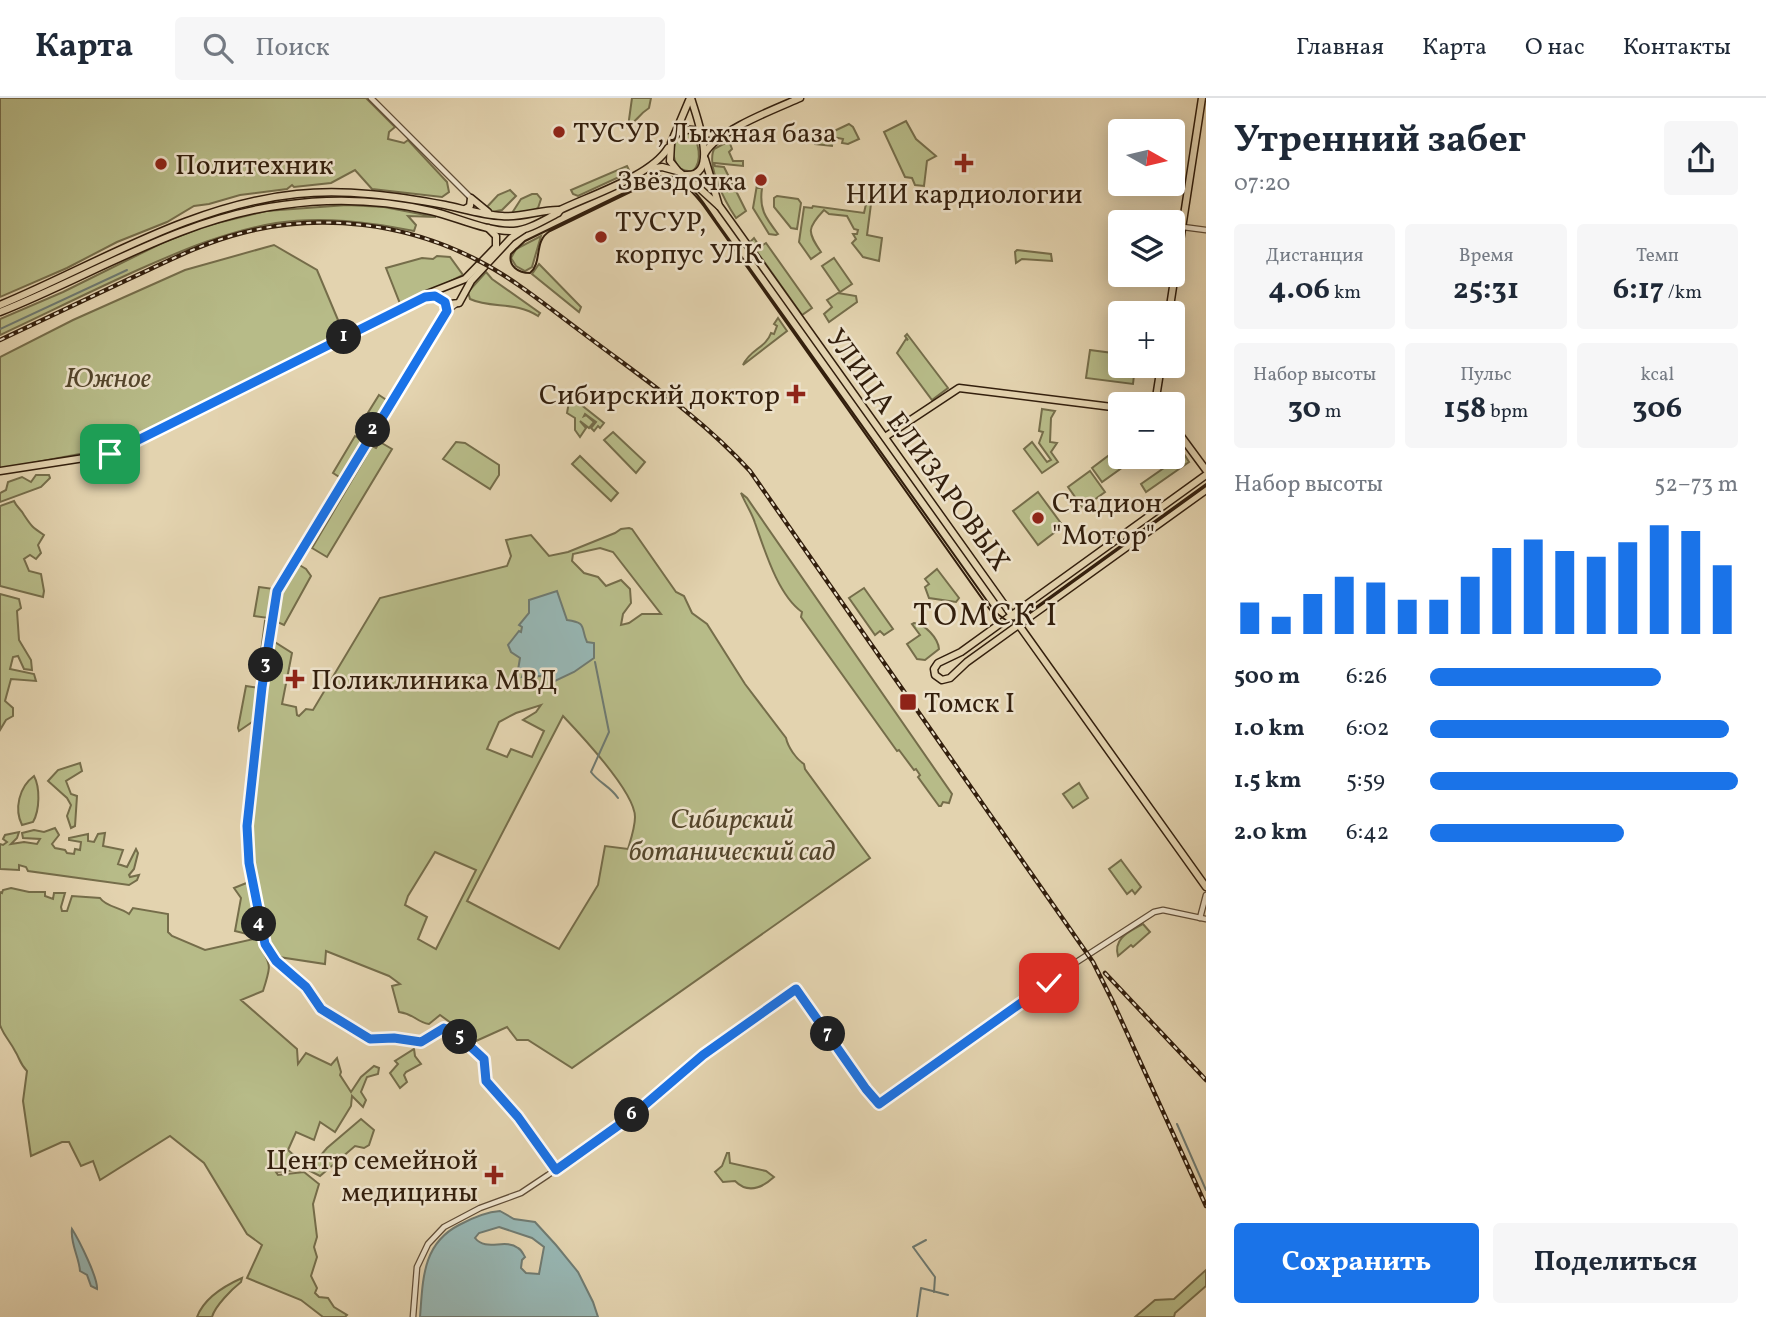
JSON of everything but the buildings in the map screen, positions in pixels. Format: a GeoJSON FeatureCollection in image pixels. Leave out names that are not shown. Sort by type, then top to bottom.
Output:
{"type":"FeatureCollection","features":[{"type":"Feature","properties":{"kind":"main road"},"geometry":{"type":"LineString","coordinates":[[691,98],[705,155]]}},
{"type":"Feature","properties":{"kind":"main road"},"geometry":{"type":"LineString","coordinates":[[645,171],[658,161],[671,143],[691,98]]}},
{"type":"Feature","properties":{"kind":"main road"},"geometry":{"type":"LineString","coordinates":[[0,305],[179,224],[247,202],[296,194],[341,192],[387,195],[493,215],[524,215],[560,210],[658,167],[680,173],[696,173],[710,145],[723,135],[800,98]]}},
{"type":"Feature","properties":{"kind":"main road"},"geometry":{"type":"LineString","coordinates":[[1185,213],[1202,98]]}},
{"type":"Feature","properties":{"kind":"main road"},"geometry":{"type":"LineString","coordinates":[[676,134],[686,129],[723,135]]}},
{"type":"Feature","properties":{"kind":"main road"},"geometry":{"type":"LineString","coordinates":[[671,143],[669,156],[680,173]]}},
{"type":"Feature","properties":{"kind":"main road","name":"УЛИЦА ЕЛИЗАРОВЫХ"},"geometry":{"type":"LineString","coordinates":[[705,155],[720,207]]}},
{"type":"Feature","properties":{"kind":"main road","name":"УЛИЦА ЕЛИЗАРОВЫХ"},"geometry":{"type":"LineString","coordinates":[[680,173],[720,207],[1206,887]]}},
{"type":"Feature","properties":{"kind":"main road"},"geometry":{"type":"LineString","coordinates":[[465,209],[470,206],[471,198]]}},
{"type":"Feature","properties":{"kind":"main road"},"geometry":{"type":"LineString","coordinates":[[471,198],[493,215]]}},
{"type":"Feature","properties":{"kind":"main road"},"geometry":{"type":"LineString","coordinates":[[0,314],[190,228],[265,207],[326,201],[385,204],[434,212],[487,227],[524,229]]}},
{"type":"Feature","properties":{"kind":"main road"},"geometry":{"type":"LineString","coordinates":[[425,297],[435,296],[455,305],[461,300],[468,284],[506,243],[524,229],[560,210]]}},
{"type":"Feature","properties":{"kind":"main road"},"geometry":{"type":"LineString","coordinates":[[0,471],[110,454],[449,284],[465,279],[496,247],[496,236],[487,227]]}},
{"type":"Feature","properties":{"kind":"main road"},"geometry":{"type":"LineString","coordinates":[[449,284],[460,287],[463,294]]}},
{"type":"Feature","properties":{"kind":"main road"},"geometry":{"type":"LineString","coordinates":[[444,301],[442,293],[449,284]]}},
{"type":"Feature","properties":{"kind":"main road"},"geometry":{"type":"LineString","coordinates":[[885,437],[959,388],[1108,407]]}},
{"type":"Feature","properties":{"kind":"main road"},"geometry":{"type":"LineString","coordinates":[[1185,443],[1206,473],[961,652],[941,661],[934,668],[937,677],[944,681],[952,676],[967,662],[1206,490]]}},
{"type":"Feature","properties":{"kind":"main road"},"geometry":{"type":"LineString","coordinates":[[1142,521],[1149,531]]}},
{"type":"Feature","properties":{"kind":"main road"},"geometry":{"type":"LineString","coordinates":[[1126,533],[1133,542]]}},
{"type":"Feature","properties":{"kind":"main road"},"geometry":{"type":"LineString","coordinates":[[941,661],[948,661],[952,665],[952,676]]}},
{"type":"Feature","properties":{"kind":"street"},"geometry":{"type":"LineString","coordinates":[[371,98],[471,198]]}},
{"type":"Feature","properties":{"kind":"street"},"geometry":{"type":"LineString","coordinates":[[1185,227],[1206,230]]}},
{"type":"Feature","properties":{"kind":"street"},"geometry":{"type":"LineString","coordinates":[[444,301],[447,311]]}},
{"type":"Feature","properties":{"kind":"street"},"geometry":{"type":"LineString","coordinates":[[455,305],[447,311],[277,591],[262,687],[247,821],[249,863],[260,927],[267,948],[276,961],[306,987],[324,1012],[367,1038],[421,1042],[444,1028],[457,1034],[484,1059],[486,1081],[518,1117],[556,1170]]}},
{"type":"Feature","properties":{"kind":"street"},"geometry":{"type":"LineString","coordinates":[[413,1317],[417,1267],[434,1236],[452,1221],[522,1193],[556,1170],[633,1115],[703,1055],[796,989],[879,1104],[1096,949],[1158,910],[1203,918],[1206,895]]}},
{"type":"Feature","properties":{"kind":"green space"},"geometry":{"type":"Polygon","coordinates":[[[0,98],[366,98],[395,127],[389,132],[388,139],[404,143],[408,140],[447,182],[449,192],[442,197],[372,189],[355,170],[331,183],[292,185],[287,189],[240,195],[194,206],[167,222],[117,242],[67,268],[0,297],[0,98]]]}},
{"type":"Feature","properties":{"kind":"green space"},"geometry":{"type":"Polygon","coordinates":[[[632,98],[651,98],[649,108],[628,127],[632,98]]]}},
{"type":"Feature","properties":{"kind":"green space"},"geometry":{"type":"Polygon","coordinates":[[[906,121],[916,139],[936,156],[927,161],[924,186],[915,185],[912,178],[905,177],[884,132],[906,121]]]}},
{"type":"Feature","properties":{"kind":"green space"},"geometry":{"type":"Polygon","coordinates":[[[849,124],[859,139],[848,144],[842,143],[843,139],[833,137],[832,146],[815,144],[813,141],[849,124]]]}},
{"type":"Feature","properties":{"kind":"green space"},"geometry":{"type":"Polygon","coordinates":[[[690,132],[699,151],[698,162],[693,171],[686,171],[677,165],[674,149],[677,138],[690,132]]]}},
{"type":"Feature","properties":{"kind":"green space"},"geometry":{"type":"Polygon","coordinates":[[[729,141],[732,149],[729,152],[733,161],[743,161],[743,166],[714,163],[715,166],[724,167],[746,211],[736,218],[715,175],[712,157],[714,149],[729,141]]]}},
{"type":"Feature","properties":{"kind":"green space"},"geometry":{"type":"Polygon","coordinates":[[[627,166],[630,172],[578,196],[571,190],[627,166]]]}},
{"type":"Feature","properties":{"kind":"green space"},"geometry":{"type":"Polygon","coordinates":[[[758,179],[758,188],[762,188],[762,207],[766,218],[778,234],[776,235],[769,234],[753,208],[758,179]]]}},
{"type":"Feature","properties":{"kind":"green space"},"geometry":{"type":"Polygon","coordinates":[[[510,190],[516,196],[502,210],[491,212],[486,208],[498,195],[510,190]]]}},
{"type":"Feature","properties":{"kind":"green space"},"geometry":{"type":"Polygon","coordinates":[[[537,194],[541,199],[538,208],[512,213],[521,199],[537,194]]]}},
{"type":"Feature","properties":{"kind":"green space"},"geometry":{"type":"Polygon","coordinates":[[[777,196],[798,199],[801,203],[797,229],[791,228],[774,207],[774,198],[777,196]]]}},
{"type":"Feature","properties":{"kind":"green space"},"geometry":{"type":"Polygon","coordinates":[[[866,204],[871,204],[867,235],[882,238],[879,261],[863,257],[852,243],[856,239],[853,234],[857,234],[858,230],[854,229],[847,216],[829,214],[824,210],[814,221],[811,230],[813,240],[821,252],[811,259],[799,242],[804,207],[864,213],[866,204]]]}},
{"type":"Feature","properties":{"kind":"green space"},"geometry":{"type":"Polygon","coordinates":[[[347,205],[384,207],[436,217],[408,216],[416,225],[414,231],[363,223],[311,220],[276,223],[241,231],[157,262],[0,335],[0,319],[63,292],[164,242],[205,226],[266,211],[347,205]]]}},
{"type":"Feature","properties":{"kind":"green space"},"geometry":{"type":"Polygon","coordinates":[[[541,236],[532,267],[525,271],[516,266],[511,258],[516,249],[541,236]]]}},
{"type":"Feature","properties":{"kind":"green space"},"geometry":{"type":"Polygon","coordinates":[[[754,238],[760,247],[766,243],[812,308],[802,315],[750,242],[754,238]]]}},
{"type":"Feature","properties":{"kind":"green space","name":"Южное"},"geometry":{"type":"Polygon","coordinates":[[[274,245],[317,270],[338,320],[351,330],[133,439],[101,450],[0,469],[0,357],[73,320],[185,270],[274,245]]]}},
{"type":"Feature","properties":{"kind":"green space"},"geometry":{"type":"Polygon","coordinates":[[[1017,250],[1051,254],[1052,261],[1022,259],[1016,263],[1017,250]]]}},
{"type":"Feature","properties":{"kind":"green space"},"geometry":{"type":"Polygon","coordinates":[[[437,256],[450,257],[463,275],[401,306],[386,268],[437,256]]]}},
{"type":"Feature","properties":{"kind":"green space"},"geometry":{"type":"Polygon","coordinates":[[[834,258],[852,284],[840,292],[822,266],[834,258]]]}},
{"type":"Feature","properties":{"kind":"green space"},"geometry":{"type":"Polygon","coordinates":[[[539,264],[581,307],[579,312],[532,274],[539,264]]]}},
{"type":"Feature","properties":{"kind":"green space"},"geometry":{"type":"Polygon","coordinates":[[[486,272],[540,313],[538,316],[521,308],[486,304],[470,299],[468,292],[486,272]]]}},
{"type":"Feature","properties":{"kind":"green space"},"geometry":{"type":"Polygon","coordinates":[[[838,293],[856,296],[857,302],[829,322],[824,314],[832,307],[827,300],[838,293]]]}},
{"type":"Feature","properties":{"kind":"green space"},"geometry":{"type":"Polygon","coordinates":[[[778,318],[787,331],[743,365],[750,355],[766,342],[771,333],[774,334],[777,326],[774,324],[778,318]]]}},
{"type":"Feature","properties":{"kind":"green space"},"geometry":{"type":"Polygon","coordinates":[[[907,334],[948,388],[932,400],[897,353],[906,339],[908,340],[905,336],[907,334]]]}},
{"type":"Feature","properties":{"kind":"green space"},"geometry":{"type":"Polygon","coordinates":[[[1090,350],[1108,352],[1108,378],[1134,378],[1133,384],[1086,378],[1090,350]]]}},
{"type":"Feature","properties":{"kind":"green space"},"geometry":{"type":"Polygon","coordinates":[[[379,395],[388,401],[366,438],[356,432],[379,395]]]}},
{"type":"Feature","properties":{"kind":"green space"},"geometry":{"type":"Polygon","coordinates":[[[570,396],[604,423],[600,428],[598,426],[594,431],[591,428],[596,422],[585,414],[584,416],[594,422],[589,428],[580,421],[586,428],[580,437],[575,430],[575,418],[567,413],[570,396]]]}},
{"type":"Feature","properties":{"kind":"green space"},"geometry":{"type":"Polygon","coordinates":[[[1042,409],[1055,411],[1051,418],[1050,442],[1057,443],[1051,452],[1058,462],[1042,473],[1024,449],[1032,442],[1047,462],[1051,460],[1039,443],[1043,432],[1039,431],[1042,409]]]}},
{"type":"Feature","properties":{"kind":"green space"},"geometry":{"type":"Polygon","coordinates":[[[613,432],[645,462],[636,473],[604,440],[613,432]]]}},
{"type":"Feature","properties":{"kind":"green space"},"geometry":{"type":"Polygon","coordinates":[[[355,436],[364,441],[341,478],[333,473],[355,436]]]}},
{"type":"Feature","properties":{"kind":"green space"},"geometry":{"type":"Polygon","coordinates":[[[380,442],[392,449],[327,557],[312,548],[372,446],[376,448],[380,442]]]}},
{"type":"Feature","properties":{"kind":"green space"},"geometry":{"type":"Polygon","coordinates":[[[456,442],[465,443],[499,465],[499,475],[490,489],[443,459],[456,442]]]}},
{"type":"Feature","properties":{"kind":"green space"},"geometry":{"type":"Polygon","coordinates":[[[580,456],[618,493],[611,501],[572,464],[580,456]]]}},
{"type":"Feature","properties":{"kind":"green space"},"geometry":{"type":"Polygon","coordinates":[[[1108,456],[1108,469],[1120,469],[1102,482],[1092,468],[1108,456]]]}},
{"type":"Feature","properties":{"kind":"green space"},"geometry":{"type":"Polygon","coordinates":[[[1162,469],[1179,469],[1146,492],[1141,484],[1162,469]]]}},
{"type":"Feature","properties":{"kind":"green space"},"geometry":{"type":"Polygon","coordinates":[[[1090,471],[1105,492],[1083,508],[1068,487],[1090,471]]]}},
{"type":"Feature","properties":{"kind":"green space"},"geometry":{"type":"Polygon","coordinates":[[[36,475],[49,475],[50,478],[41,487],[0,502],[0,493],[6,490],[8,482],[22,477],[31,482],[36,475]]]}},
{"type":"Feature","properties":{"kind":"green space","name":"Стадион \"Мотор\""},"geometry":{"type":"Polygon","coordinates":[[[1038,492],[1063,526],[1038,545],[1013,511],[1038,492]]]}},
{"type":"Feature","properties":{"kind":"green space"},"geometry":{"type":"Polygon","coordinates":[[[741,493],[952,794],[949,803],[943,802],[939,806],[918,777],[920,775],[916,769],[914,770],[899,750],[897,751],[801,617],[802,612],[786,595],[773,572],[754,519],[741,493]]]}},
{"type":"Feature","properties":{"kind":"green space"},"geometry":{"type":"Polygon","coordinates":[[[14,501],[31,524],[44,535],[38,545],[41,553],[36,559],[30,555],[24,559],[29,571],[41,574],[43,597],[0,586],[0,506],[14,501]]]}},
{"type":"Feature","properties":{"kind":"green space","name":"Сибирский ботанический сад"},"geometry":{"type":"Polygon","coordinates":[[[621,529],[632,529],[676,592],[684,596],[692,613],[707,624],[745,684],[870,858],[572,1068],[528,1040],[517,1040],[507,1027],[476,1041],[440,1015],[429,1024],[399,1012],[392,986],[400,984],[389,976],[326,951],[325,964],[279,957],[268,941],[263,926],[251,859],[249,821],[273,641],[292,653],[282,704],[296,707],[299,716],[306,709],[313,710],[380,598],[507,566],[511,556],[506,540],[531,535],[549,556],[568,552],[621,529]],[[600,548],[573,554],[572,561],[584,573],[598,577],[606,586],[621,580],[630,589],[631,603],[623,614],[621,625],[642,614],[661,614],[613,552],[600,548]],[[541,705],[499,722],[487,749],[507,757],[511,749],[532,757],[544,731],[523,720],[536,712],[541,705]],[[563,716],[467,901],[559,949],[598,885],[605,846],[628,849],[635,821],[633,806],[606,764],[563,716]],[[435,852],[405,905],[427,917],[418,939],[436,949],[476,870],[435,852]]]}},
{"type":"Feature","properties":{"kind":"green space"},"geometry":{"type":"Polygon","coordinates":[[[296,563],[311,576],[284,625],[275,621],[278,596],[296,563]]]}},
{"type":"Feature","properties":{"kind":"green space"},"geometry":{"type":"Polygon","coordinates":[[[937,569],[959,598],[956,602],[929,598],[925,587],[929,584],[925,579],[937,569]]]}},
{"type":"Feature","properties":{"kind":"green space"},"geometry":{"type":"Polygon","coordinates":[[[259,587],[274,589],[268,618],[254,616],[259,587]]]}},
{"type":"Feature","properties":{"kind":"green space"},"geometry":{"type":"Polygon","coordinates":[[[864,588],[893,629],[884,635],[880,631],[875,635],[849,598],[864,588]]]}},
{"type":"Feature","properties":{"kind":"green space"},"geometry":{"type":"Polygon","coordinates":[[[0,594],[19,599],[19,640],[31,660],[32,670],[24,669],[18,656],[13,657],[10,669],[34,674],[36,681],[11,679],[5,701],[13,708],[13,716],[6,720],[0,730],[0,594]]]}},
{"type":"Feature","properties":{"kind":"green space"},"geometry":{"type":"Polygon","coordinates":[[[265,621],[269,623],[262,681],[257,683],[265,621]]]}},
{"type":"Feature","properties":{"kind":"green space"},"geometry":{"type":"Polygon","coordinates":[[[912,624],[934,636],[938,645],[939,649],[925,660],[917,659],[907,644],[920,635],[912,624]]]}},
{"type":"Feature","properties":{"kind":"green space"},"geometry":{"type":"Polygon","coordinates":[[[246,686],[259,688],[255,720],[239,731],[238,728],[246,686]]]}},
{"type":"Feature","properties":{"kind":"green space"},"geometry":{"type":"Polygon","coordinates":[[[80,763],[82,771],[66,781],[71,794],[77,796],[75,826],[71,828],[67,816],[71,805],[48,781],[58,770],[80,763]]]}},
{"type":"Feature","properties":{"kind":"green space"},"geometry":{"type":"Polygon","coordinates":[[[34,776],[38,792],[37,811],[33,822],[22,825],[18,812],[19,799],[34,776]]]}},
{"type":"Feature","properties":{"kind":"green space"},"geometry":{"type":"Polygon","coordinates":[[[1079,783],[1088,798],[1073,808],[1063,794],[1079,783]]]}},
{"type":"Feature","properties":{"kind":"green space"},"geometry":{"type":"Polygon","coordinates":[[[55,828],[59,835],[52,844],[67,853],[74,854],[75,849],[80,850],[81,842],[69,838],[88,834],[88,841],[94,842],[98,834],[105,833],[103,846],[123,850],[118,864],[127,867],[136,849],[138,853],[134,869],[129,875],[139,875],[137,880],[129,885],[28,871],[26,867],[19,865],[19,870],[0,869],[0,844],[7,842],[3,839],[5,835],[19,832],[11,844],[37,844],[40,839],[23,838],[22,833],[34,830],[44,832],[55,828]]]}},
{"type":"Feature","properties":{"kind":"green space"},"geometry":{"type":"Polygon","coordinates":[[[1121,860],[1141,887],[1135,894],[1132,890],[1127,894],[1109,869],[1121,860]]]}},
{"type":"Feature","properties":{"kind":"green space"},"geometry":{"type":"Polygon","coordinates":[[[249,882],[257,931],[247,934],[235,931],[241,898],[234,888],[249,882]]]}},
{"type":"Feature","properties":{"kind":"green space"},"geometry":{"type":"Polygon","coordinates":[[[11,888],[45,892],[45,896],[53,899],[54,893],[65,893],[62,911],[67,911],[72,896],[100,898],[129,914],[133,908],[168,914],[168,932],[172,936],[205,950],[258,938],[268,963],[268,973],[263,991],[241,1000],[297,1049],[298,1064],[306,1053],[331,1065],[337,1058],[340,1075],[351,1092],[361,1077],[374,1066],[379,1068],[378,1074],[367,1077],[361,1092],[366,1100],[363,1107],[352,1096],[351,1106],[335,1132],[320,1122],[314,1140],[296,1132],[288,1150],[298,1159],[297,1170],[276,1172],[278,1175],[304,1172],[319,1184],[313,1204],[317,1237],[314,1247],[317,1257],[311,1276],[317,1288],[315,1293],[319,1297],[328,1298],[334,1307],[347,1315],[345,1317],[323,1317],[301,1300],[247,1278],[262,1245],[247,1234],[204,1163],[170,1136],[100,1180],[93,1161],[81,1166],[69,1142],[62,1142],[31,1156],[23,1101],[27,1071],[0,1025],[0,892],[11,888]]]}},
{"type":"Feature","properties":{"kind":"green space"},"geometry":{"type":"Polygon","coordinates":[[[1143,924],[1150,932],[1118,956],[1120,940],[1143,924]]]}},
{"type":"Feature","properties":{"kind":"green space"},"geometry":{"type":"Polygon","coordinates":[[[414,1049],[421,1064],[406,1072],[404,1075],[407,1082],[400,1088],[390,1073],[398,1064],[395,1061],[414,1049]]]}},
{"type":"Feature","properties":{"kind":"green space"},"geometry":{"type":"Polygon","coordinates":[[[361,1119],[374,1130],[369,1145],[364,1148],[355,1146],[320,1176],[308,1170],[327,1148],[361,1119]]]}},
{"type":"Feature","properties":{"kind":"green space"},"geometry":{"type":"Polygon","coordinates":[[[727,1153],[730,1163],[766,1171],[774,1177],[755,1188],[745,1187],[735,1181],[723,1182],[715,1172],[722,1166],[727,1153]]]}},
{"type":"Feature","properties":{"kind":"green space"},"geometry":{"type":"Polygon","coordinates":[[[1206,1270],[1206,1286],[1175,1313],[1174,1317],[1135,1317],[1155,1300],[1174,1299],[1206,1270]]]}},
{"type":"Feature","properties":{"kind":"green space"},"geometry":{"type":"Polygon","coordinates":[[[242,1278],[220,1303],[212,1317],[197,1317],[204,1304],[215,1293],[242,1278]]]}},
{"type":"Feature","properties":{"kind":"water"},"geometry":{"type":"Polygon","coordinates":[[[557,591],[567,620],[581,624],[587,642],[594,643],[594,658],[555,681],[542,676],[522,677],[524,671],[518,670],[520,658],[511,652],[508,645],[519,631],[521,632],[522,627],[519,625],[529,613],[529,600],[557,591]]]}},
{"type":"Feature","properties":{"kind":"water"},"geometry":{"type":"Polygon","coordinates":[[[500,1211],[514,1219],[535,1222],[578,1272],[598,1317],[420,1317],[427,1264],[438,1242],[459,1225],[500,1211]],[[499,1227],[479,1233],[475,1238],[490,1245],[513,1245],[525,1257],[521,1268],[526,1273],[539,1274],[544,1247],[532,1238],[499,1227]]]}},
{"type":"Feature","properties":{"kind":"water"},"geometry":{"type":"Polygon","coordinates":[[[72,1229],[91,1268],[97,1289],[91,1286],[87,1275],[80,1271],[72,1229]]]}},
{"type":"Feature","properties":{"kind":"waterway"},"geometry":{"type":"LineString","coordinates":[[0,329],[127,270]]}},
{"type":"Feature","properties":{"kind":"waterway"},"geometry":{"type":"LineString","coordinates":[[595,662],[609,732],[591,772],[618,798]]}},
{"type":"Feature","properties":{"kind":"waterway"},"geometry":{"type":"LineString","coordinates":[[1177,1124],[1206,1190]]}},
{"type":"Feature","properties":{"kind":"waterway"},"geometry":{"type":"LineString","coordinates":[[926,1240],[913,1247],[935,1277],[934,1292]]}},
{"type":"Feature","properties":{"kind":"waterway"},"geometry":{"type":"LineString","coordinates":[[917,1317],[921,1288],[948,1295]]}},
{"type":"Feature","properties":{"kind":"tram line"},"geometry":{"type":"LineString","coordinates":[[1206,484],[1025,615],[1007,621],[995,612],[705,204],[685,183],[668,176],[657,177],[525,241],[511,254],[511,262],[515,268],[530,273],[536,263],[542,240],[550,231],[657,179],[672,179],[683,184],[703,205],[995,617],[1003,622],[1014,622],[1026,616],[1206,486]]}},
{"type":"Feature","properties":{"kind":"railway"},"geometry":{"type":"LineString","coordinates":[[0,340],[198,247],[242,233],[302,223],[363,225],[423,238],[479,261],[532,295],[691,415],[750,471],[1093,962],[1206,1206]]}},
{"type":"Feature","properties":{"kind":"railway"},"geometry":{"type":"LineString","coordinates":[[1105,973],[1206,1080]]}},
{"type":"Feature","properties":{"kind":"place","name":"ТУСУР, Лыжная база"},"geometry":{"type":"Point","coordinates":[559,132]}},
{"type":"Feature","properties":{"kind":"place","name":"НИИ кардиологии"},"geometry":{"type":"Point","coordinates":[964,163]}},
{"type":"Feature","properties":{"kind":"place","name":"Политехник"},"geometry":{"type":"Point","coordinates":[161,164]}},
{"type":"Feature","properties":{"kind":"place","name":"Звёздочка"},"geometry":{"type":"Point","coordinates":[761,180]}},
{"type":"Feature","properties":{"kind":"place","name":"ТУСУР, корпус УЛК"},"geometry":{"type":"Point","coordinates":[601,237]}},
{"type":"Feature","properties":{"kind":"place","name":"Сибирский доктор"},"geometry":{"type":"Point","coordinates":[796,394]}},
{"type":"Feature","properties":{"kind":"place","name":"Стадион \"Мотор\""},"geometry":{"type":"Point","coordinates":[1038,518]}},
{"type":"Feature","properties":{"kind":"place","name":"Поликлиника МВД"},"geometry":{"type":"Point","coordinates":[295,679]}},
{"type":"Feature","properties":{"kind":"place","name":"Томск I"},"geometry":{"type":"Point","coordinates":[908,702]}},
{"type":"Feature","properties":{"kind":"place","name":"Центр семейной медицины"},"geometry":{"type":"Point","coordinates":[494,1175]}},
{"type":"Feature","properties":{"kind":"district","name":"ТОМСК I"},"geometry":{"type":"Point","coordinates":[986,614]}},
{"type":"Feature","properties":{"kind":"route"},"geometry":{"type":"LineString","coordinates":[[110,454],[425,297],[435,296],[447,305],[447,311],[275,595],[247,821],[249,863],[261,933],[267,948],[276,961],[306,987],[321,1009],[370,1039],[394,1038],[421,1042],[444,1028],[453,1031],[484,1059],[486,1081],[518,1117],[556,1170],[633,1115],[703,1055],[796,989],[879,1104],[1049,983]]}}]}
